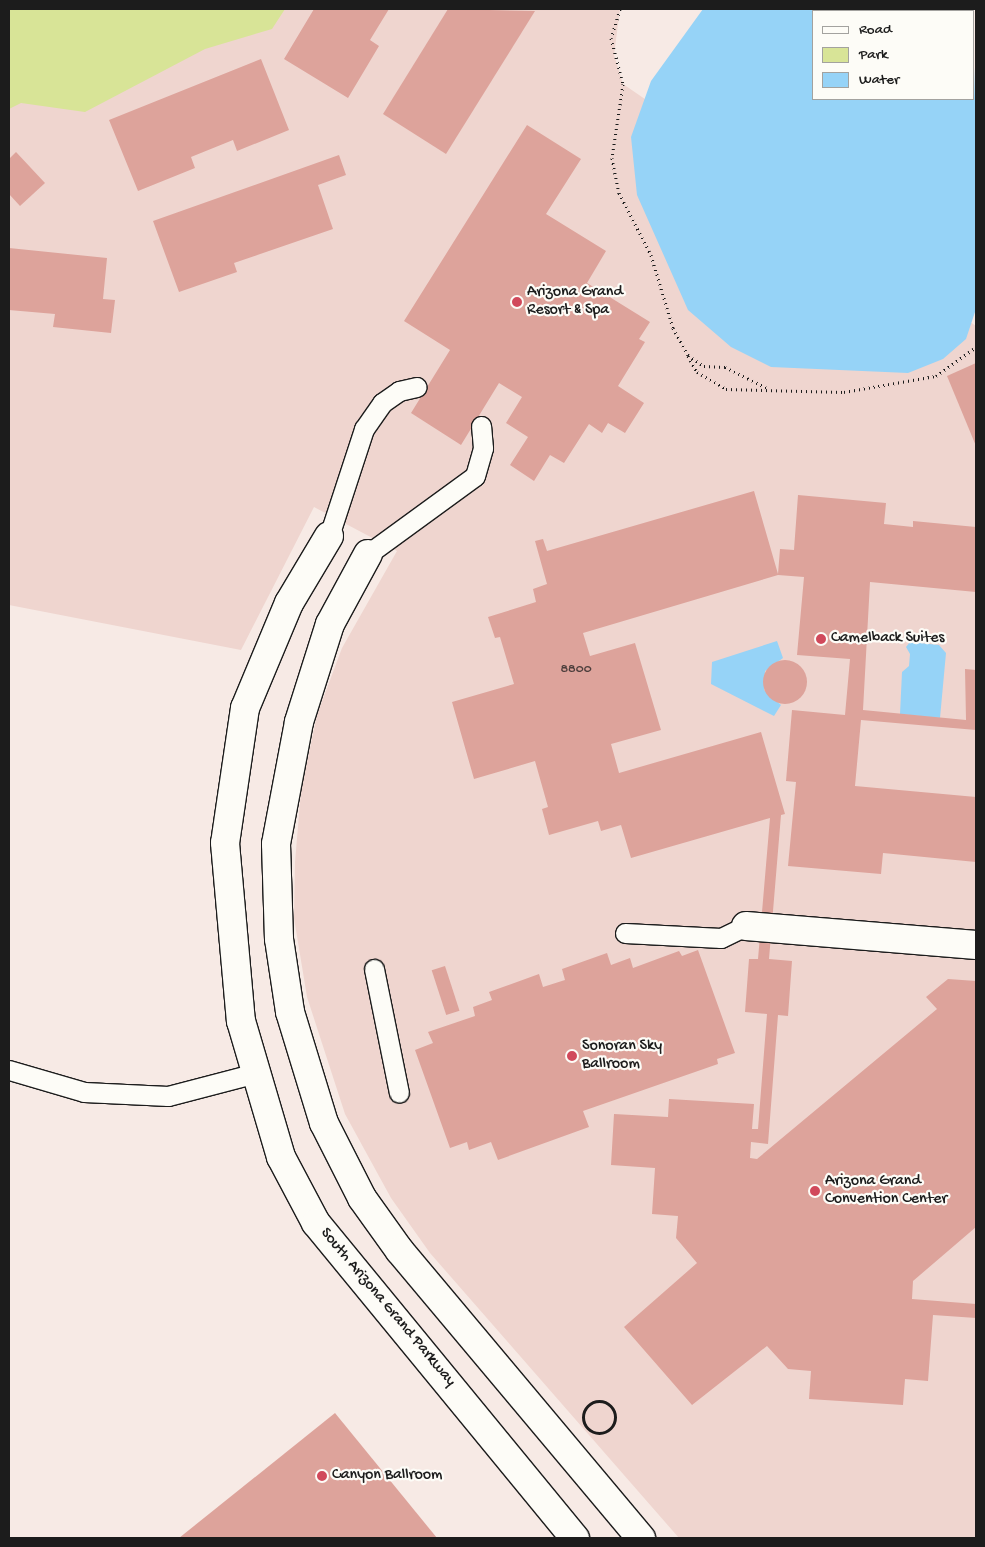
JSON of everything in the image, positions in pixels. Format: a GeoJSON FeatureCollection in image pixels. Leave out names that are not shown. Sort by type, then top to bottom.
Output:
{"type":"FeatureCollection","features":[{"type":"Feature","properties":{"kind":"street","name":"South Arizona Grand Parkway"},"geometry":{"type":"LineString","coordinates":[[329,536],[289,603],[245,708],[225,843],[240,1021],[281,1157],[316,1223],[575,1538]]}},
{"type":"Feature","properties":{"kind":"street"},"geometry":{"type":"LineString","coordinates":[[368,554],[330,624],[299,722],[276,844],[279,939],[290,1012],[324,1123],[362,1198],[400,1251],[641,1538]]}},
{"type":"Feature","properties":{"kind":"street"},"geometry":{"type":"LineString","coordinates":[[746,926],[976,945]]}},
{"type":"Feature","properties":{"kind":"lane","name":"South Arizona Grand Parkway"},"geometry":{"type":"LineString","coordinates":[[329,536],[364,429],[382,403],[398,391],[417,387]]}},
{"type":"Feature","properties":{"kind":"lane"},"geometry":{"type":"LineString","coordinates":[[368,554],[475,476],[483,448],[481,426]]}},
{"type":"Feature","properties":{"kind":"lane"},"geometry":{"type":"LineString","coordinates":[[625,933],[721,938],[746,926]]}},
{"type":"Feature","properties":{"kind":"lane"},"geometry":{"type":"LineString","coordinates":[[374,969],[399,1093]]}},
{"type":"Feature","properties":{"kind":"lane"},"geometry":{"type":"LineString","coordinates":[[9,1070],[84,1092],[168,1096],[256,1073]]}},
{"type":"Feature","properties":{"kind":"path"},"geometry":{"type":"LineString","coordinates":[[620,9],[611,38],[623,84],[613,174],[651,255],[673,328],[696,372],[712,384],[844,392],[896,386],[936,376],[976,347]]}},
{"type":"Feature","properties":{"kind":"path"},"geometry":{"type":"LineString","coordinates":[[688,355],[704,366],[725,368],[767,388]]}},
{"type":"Feature","properties":{"kind":"path"},"geometry":{"type":"LineString","coordinates":[[597,1400],[611,1406],[614,1422],[607,1430],[597,1433],[586,1426],[582,1414],[588,1404],[597,1400]]}},
{"type":"Feature","properties":{"kind":"shaded area"},"geometry":{"type":"Polygon","coordinates":[[[258,9],[620,9],[614,55],[623,84],[976,326],[976,1538],[679,1538],[430,1253],[391,1198],[345,1114],[307,997],[294,918],[295,862],[301,791],[317,715],[342,648],[397,551],[314,507],[241,650],[9,605],[9,91],[258,9]]]}},
{"type":"Feature","properties":{"kind":"green space"},"geometry":{"type":"Polygon","coordinates":[[[9,9],[285,9],[272,29],[205,49],[85,112],[21,103],[9,109],[9,9]]]}},
{"type":"Feature","properties":{"kind":"water"},"geometry":{"type":"Polygon","coordinates":[[[703,9],[940,9],[812,10],[812,100],[975,100],[976,35],[976,309],[966,339],[943,359],[908,373],[771,367],[731,347],[688,310],[637,195],[631,137],[651,81],[703,9]]]}},
{"type":"Feature","properties":{"kind":"water"},"geometry":{"type":"Polygon","coordinates":[[[777,641],[783,658],[765,671],[764,690],[781,705],[774,716],[711,684],[712,662],[777,641]]]}},
{"type":"Feature","properties":{"kind":"water"},"geometry":{"type":"Polygon","coordinates":[[[910,642],[939,645],[946,653],[940,718],[900,714],[902,672],[909,666],[910,654],[906,647],[910,642]]]}},
{"type":"Feature","properties":{"kind":"building"},"geometry":{"type":"Polygon","coordinates":[[[314,9],[389,9],[370,40],[379,46],[348,98],[284,59],[314,9]]]}},
{"type":"Feature","properties":{"kind":"building"},"geometry":{"type":"Polygon","coordinates":[[[448,9],[535,11],[446,154],[383,114],[448,9]]]}},
{"type":"Feature","properties":{"kind":"building"},"geometry":{"type":"Polygon","coordinates":[[[261,59],[289,130],[237,151],[233,140],[191,157],[195,168],[138,191],[109,120],[261,59]]]}},
{"type":"Feature","properties":{"kind":"building","name":"Arizona Grand Resort & Spa"},"geometry":{"type":"Polygon","coordinates":[[[527,125],[581,159],[546,214],[606,251],[587,283],[650,322],[639,339],[645,342],[618,386],[644,403],[625,433],[608,423],[602,433],[589,424],[564,463],[550,455],[534,481],[510,465],[528,437],[506,423],[522,397],[499,383],[461,445],[411,413],[450,350],[404,321],[527,125]]]}},
{"type":"Feature","properties":{"kind":"building"},"geometry":{"type":"Polygon","coordinates":[[[16,152],[45,183],[20,206],[9,194],[9,159],[16,152]]]}},
{"type":"Feature","properties":{"kind":"building"},"geometry":{"type":"Polygon","coordinates":[[[339,155],[346,175],[318,185],[333,229],[234,263],[237,272],[179,292],[153,221],[339,155]]]}},
{"type":"Feature","properties":{"kind":"building"},"geometry":{"type":"Polygon","coordinates":[[[9,248],[107,258],[103,299],[115,300],[111,333],[53,327],[55,314],[9,310],[9,248]]]}},
{"type":"Feature","properties":{"kind":"building"},"geometry":{"type":"Polygon","coordinates":[[[976,363],[976,446],[947,376],[976,363]]]}},
{"type":"Feature","properties":{"kind":"building"},"geometry":{"type":"Polygon","coordinates":[[[754,491],[778,574],[780,549],[794,550],[798,495],[886,503],[884,524],[913,527],[913,521],[976,527],[976,592],[870,582],[863,710],[966,720],[965,669],[976,670],[976,730],[861,720],[855,786],[976,797],[976,862],[883,853],[881,874],[788,866],[796,782],[786,781],[792,710],[845,715],[850,659],[797,655],[804,577],[778,575],[583,633],[590,656],[635,643],[661,730],[611,744],[619,773],[761,732],[785,814],[781,815],[769,959],[792,961],[788,1016],[778,1015],[768,1144],[751,1142],[750,1158],[757,1159],[937,1009],[926,997],[948,979],[976,981],[976,1227],[913,1281],[912,1299],[976,1304],[976,1318],[933,1315],[928,1381],[905,1379],[903,1405],[809,1399],[811,1371],[788,1369],[767,1346],[692,1405],[624,1327],[697,1263],[676,1238],[678,1216],[652,1214],[655,1168],[611,1165],[614,1114],[668,1117],[669,1099],[754,1104],[752,1129],[758,1129],[767,1014],[745,1012],[749,959],[758,959],[770,818],[631,858],[621,825],[601,831],[598,821],[549,835],[542,809],[548,807],[535,761],[474,779],[452,702],[514,684],[500,637],[495,638],[488,617],[536,602],[533,589],[547,584],[535,541],[543,539],[547,551],[754,491]]]}},
{"type":"Feature","properties":{"kind":"building"},"geometry":{"type":"Polygon","coordinates":[[[785,660],[797,664],[803,670],[807,682],[803,694],[797,700],[785,704],[773,700],[767,694],[763,682],[767,670],[773,664],[785,660]]]}},
{"type":"Feature","properties":{"kind":"building","name":"Sonoran Sky Ballroom"},"geometry":{"type":"Polygon","coordinates":[[[698,950],[735,1053],[717,1059],[718,1064],[583,1111],[589,1127],[498,1160],[491,1142],[469,1150],[467,1142],[450,1148],[415,1050],[433,1043],[428,1032],[475,1016],[473,1007],[492,1000],[489,992],[539,974],[543,987],[565,980],[562,969],[607,953],[611,965],[630,958],[633,968],[679,951],[682,956],[698,950]]]}},
{"type":"Feature","properties":{"kind":"building"},"geometry":{"type":"Polygon","coordinates":[[[445,966],[460,1011],[446,1015],[432,970],[445,966]]]}},
{"type":"Feature","properties":{"kind":"building","name":"Canyon Ballroom"},"geometry":{"type":"Polygon","coordinates":[[[335,1413],[437,1538],[179,1538],[335,1413]]]}},
{"type":"Feature","properties":{"kind":"place","name":"Arizona Grand Resort & Spa"},"geometry":{"type":"Point","coordinates":[517,302]}},
{"type":"Feature","properties":{"kind":"place","name":"Camelback Suites"},"geometry":{"type":"Point","coordinates":[821,639]}},
{"type":"Feature","properties":{"kind":"place","name":"Sonoran Sky Ballroom"},"geometry":{"type":"Point","coordinates":[572,1056]}},
{"type":"Feature","properties":{"kind":"place","name":"Arizona Grand Convention Center"},"geometry":{"type":"Point","coordinates":[815,1191]}},
{"type":"Feature","properties":{"kind":"place","name":"Canyon Ballroom"},"geometry":{"type":"Point","coordinates":[322,1476]}}]}
